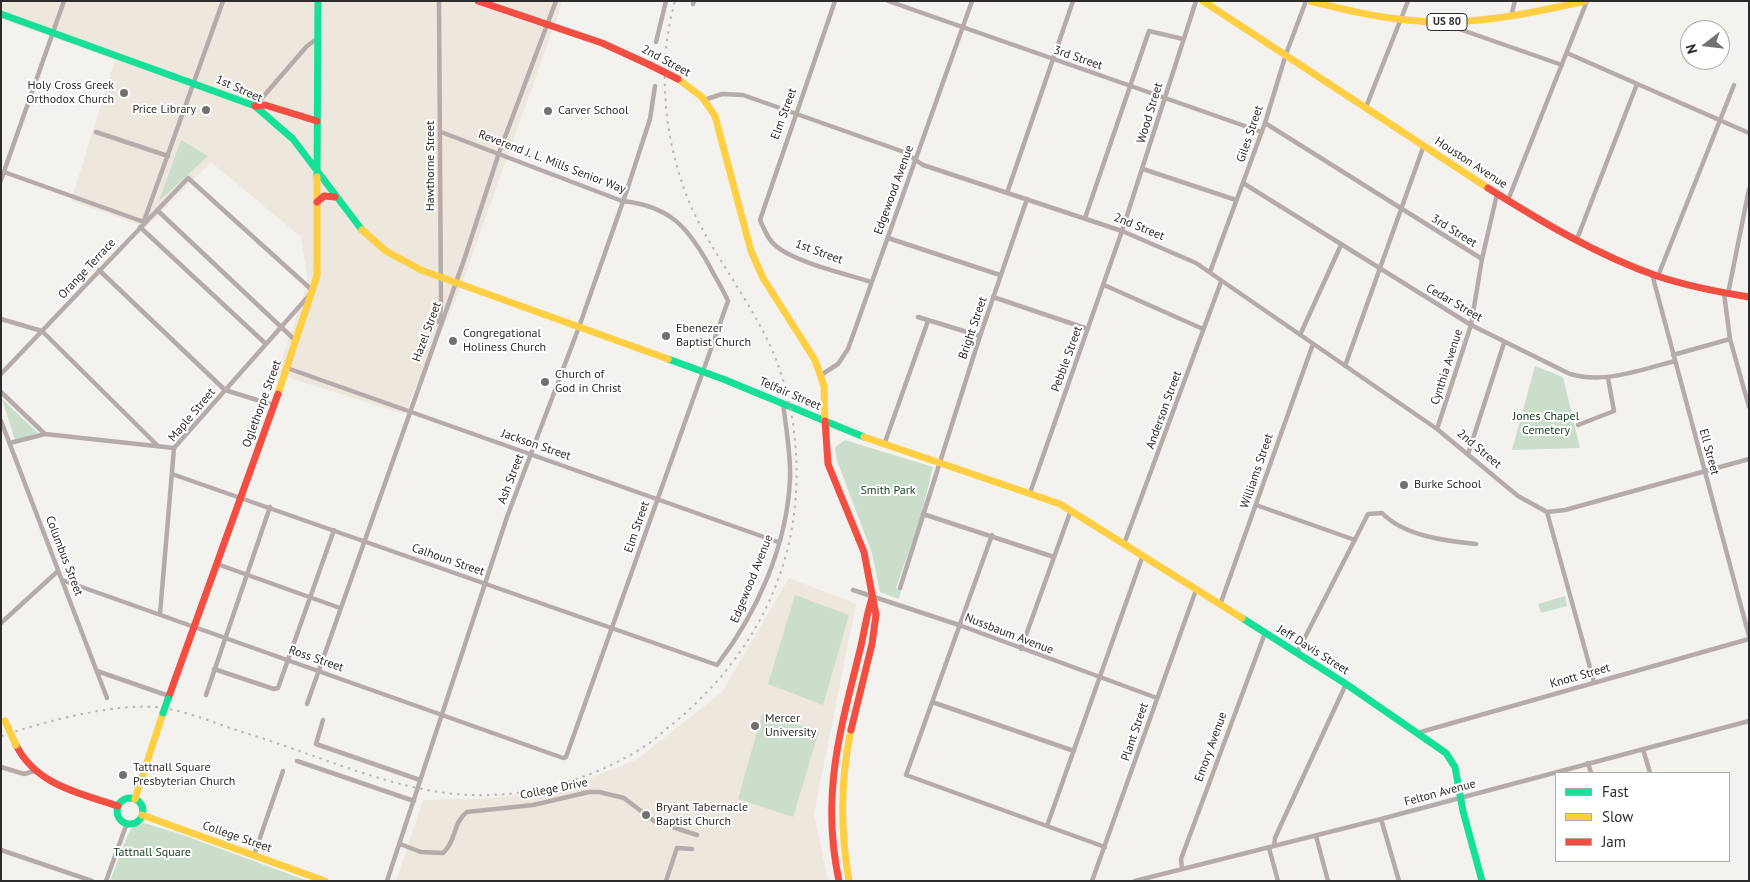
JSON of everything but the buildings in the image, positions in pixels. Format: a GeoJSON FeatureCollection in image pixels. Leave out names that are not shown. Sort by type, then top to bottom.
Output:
{"type":"FeatureCollection","features":[{"type":"Feature","properties":{"kind":"street"},"geometry":{"type":"LineString","coordinates":[[1,180],[64,1]]}},
{"type":"Feature","properties":{"kind":"street"},"geometry":{"type":"LineString","coordinates":[[4,172],[144,222],[223,1]]}},
{"type":"Feature","properties":{"kind":"street","name":"Oglethorpe Street"},"geometry":{"type":"LineString","coordinates":[[135,799],[168,697],[274,406],[317,276],[318,1]]}},
{"type":"Feature","properties":{"kind":"street","name":"Hawthorne Street"},"geometry":{"type":"LineString","coordinates":[[438,331],[441,306],[440,1]]}},
{"type":"Feature","properties":{"kind":"street","name":"2nd Street"},"geometry":{"type":"LineString","coordinates":[[478,1],[602,43],[678,80],[704,100],[722,94],[736,94],[795,113],[904,152],[915,161],[1122,231],[1196,263],[1437,429],[1518,496],[1547,512]]}},
{"type":"Feature","properties":{"kind":"street","name":"Hazel Street"},"geometry":{"type":"LineString","coordinates":[[306,704],[499,153],[556,1]]}},
{"type":"Feature","properties":{"kind":"street"},"geometry":{"type":"LineString","coordinates":[[656,42],[666,1]]}},
{"type":"Feature","properties":{"kind":"street","name":"Elm Street"},"geometry":{"type":"LineString","coordinates":[[766,234],[760,220],[762,209],[835,1]]}},
{"type":"Feature","properties":{"kind":"street","name":"3rd Street"},"geometry":{"type":"LineString","coordinates":[[888,1],[1166,100],[1262,132]]}},
{"type":"Feature","properties":{"kind":"street","name":"Edgewood Avenue"},"geometry":{"type":"LineString","coordinates":[[821,375],[844,357],[972,1]]}},
{"type":"Feature","properties":{"kind":"street"},"geometry":{"type":"LineString","coordinates":[[1007,193],[1073,1]]}},
{"type":"Feature","properties":{"kind":"street","name":"Wood Street"},"geometry":{"type":"LineString","coordinates":[[1122,231],[1166,100],[1196,1]]}},
{"type":"Feature","properties":{"kind":"street","name":"Houston Avenue"},"geometry":{"type":"LineString","coordinates":[[1203,1],[1497,194],[1604,256],[1656,275],[1726,294],[1749,297]]}},
{"type":"Feature","properties":{"kind":"street","name":"Giles Street"},"geometry":{"type":"LineString","coordinates":[[1210,272],[1262,132],[1286,54],[1308,1]]}},
{"type":"Feature","properties":{"kind":"street","name":"US 80"},"geometry":{"type":"LineString","coordinates":[[1308,1],[1399,19],[1441,22],[1511,16],[1586,1]]}},
{"type":"Feature","properties":{"kind":"street"},"geometry":{"type":"LineString","coordinates":[[1366,107],[1399,19],[1408,1]]}},
{"type":"Feature","properties":{"kind":"street"},"geometry":{"type":"LineString","coordinates":[[1511,16],[1515,1]]}},
{"type":"Feature","properties":{"kind":"street"},"geometry":{"type":"LineString","coordinates":[[1508,200],[1586,1]]}},
{"type":"Feature","properties":{"kind":"street","name":"1st Street"},"geometry":{"type":"LineString","coordinates":[[1,14],[254,106],[293,139],[359,228],[386,251],[400,260],[441,278]]}},
{"type":"Feature","properties":{"kind":"street"},"geometry":{"type":"LineString","coordinates":[[1441,22],[1562,64]]}},
{"type":"Feature","properties":{"kind":"street"},"geometry":{"type":"LineString","coordinates":[[1085,218],[1149,31],[1183,39]]}},
{"type":"Feature","properties":{"kind":"street"},"geometry":{"type":"LineString","coordinates":[[254,106],[307,46],[318,38]]}},
{"type":"Feature","properties":{"kind":"street"},"geometry":{"type":"LineString","coordinates":[[1567,53],[1749,134]]}},
{"type":"Feature","properties":{"kind":"street"},"geometry":{"type":"LineString","coordinates":[[1577,239],[1637,84]]}},
{"type":"Feature","properties":{"kind":"street"},"geometry":{"type":"LineString","coordinates":[[1656,275],[1722,121],[1734,85]]}},
{"type":"Feature","properties":{"kind":"street","name":"Ash Street"},"geometry":{"type":"LineString","coordinates":[[388,881],[507,517],[579,327],[650,120],[654,86]]}},
{"type":"Feature","properties":{"kind":"street"},"geometry":{"type":"LineString","coordinates":[[704,100],[712,111],[719,127],[744,227],[755,262],[821,375],[825,395],[825,442],[828,462],[865,556],[873,595],[876,618],[847,746],[841,784],[842,843],[849,881]]}},
{"type":"Feature","properties":{"kind":"street"},"geometry":{"type":"LineString","coordinates":[[254,106],[265,105],[317,121]]}},
{"type":"Feature","properties":{"kind":"street","name":"3rd Street"},"geometry":{"type":"LineString","coordinates":[[1265,123],[1482,259]]}},
{"type":"Feature","properties":{"kind":"street"},"geometry":{"type":"LineString","coordinates":[[96,132],[168,156]]}},
{"type":"Feature","properties":{"kind":"street","name":"Reverend J. L. Mills Senior Way"},"geometry":{"type":"LineString","coordinates":[[441,132],[622,201],[647,204],[675,219],[686,230],[722,286],[728,301]]}},
{"type":"Feature","properties":{"kind":"street"},"geometry":{"type":"LineString","coordinates":[[1345,366],[1424,145]]}},
{"type":"Feature","properties":{"kind":"street"},"geometry":{"type":"LineString","coordinates":[[1143,169],[1236,200]]}},
{"type":"Feature","properties":{"kind":"street","name":"Orange Terrace"},"geometry":{"type":"LineString","coordinates":[[1,374],[188,178],[313,291]]}},
{"type":"Feature","properties":{"kind":"street","name":"Cedar Street"},"geometry":{"type":"LineString","coordinates":[[1243,183],[1471,325],[1570,374],[1587,378],[1608,378],[1675,361]]}},
{"type":"Feature","properties":{"kind":"street"},"geometry":{"type":"LineString","coordinates":[[1749,189],[1726,294],[1730,339],[1749,407]]}},
{"type":"Feature","properties":{"kind":"street","name":"Cynthia Avenue"},"geometry":{"type":"LineString","coordinates":[[1437,429],[1471,325],[1482,259],[1497,194]]}},
{"type":"Feature","properties":{"kind":"street"},"geometry":{"type":"LineString","coordinates":[[317,202],[324,196],[335,197]]}},
{"type":"Feature","properties":{"kind":"street","name":"Bright Street"},"geometry":{"type":"LineString","coordinates":[[900,588],[939,462],[1026,199]]}},
{"type":"Feature","properties":{"kind":"street"},"geometry":{"type":"LineString","coordinates":[[157,210],[296,341]]}},
{"type":"Feature","properties":{"kind":"street"},"geometry":{"type":"LineString","coordinates":[[140,227],[266,344]]}},
{"type":"Feature","properties":{"kind":"street","name":"Pebble Street"},"geometry":{"type":"LineString","coordinates":[[1030,493],[1122,231]]}},
{"type":"Feature","properties":{"kind":"street","name":"1st Street"},"geometry":{"type":"LineString","coordinates":[[766,234],[776,246],[792,255],[871,282]]}},
{"type":"Feature","properties":{"kind":"street"},"geometry":{"type":"LineString","coordinates":[[888,238],[1000,275]]}},
{"type":"Feature","properties":{"kind":"street"},"geometry":{"type":"LineString","coordinates":[[1300,335],[1341,244]]}},
{"type":"Feature","properties":{"kind":"street"},"geometry":{"type":"LineString","coordinates":[[99,270],[225,390],[274,406]]}},
{"type":"Feature","properties":{"kind":"street","name":"Ell Street"},"geometry":{"type":"LineString","coordinates":[[1656,275],[1673,355],[1749,637]]}},
{"type":"Feature","properties":{"kind":"street","name":"Telfair Street"},"geometry":{"type":"LineString","coordinates":[[441,278],[703,372],[884,445],[1030,493],[1071,510],[1124,544]]}},
{"type":"Feature","properties":{"kind":"street","name":"Anderson Street"},"geometry":{"type":"LineString","coordinates":[[1124,544],[1221,282]]}},
{"type":"Feature","properties":{"kind":"street"},"geometry":{"type":"LineString","coordinates":[[1104,285],[1203,329]]}},
{"type":"Feature","properties":{"kind":"street","name":"Maple Street"},"geometry":{"type":"LineString","coordinates":[[160,614],[174,448],[313,291]]}},
{"type":"Feature","properties":{"kind":"street"},"geometry":{"type":"LineString","coordinates":[[993,298],[1088,329]]}},
{"type":"Feature","properties":{"kind":"street","name":"Elm Street"},"geometry":{"type":"LineString","coordinates":[[563,758],[568,754],[728,301]]}},
{"type":"Feature","properties":{"kind":"street"},"geometry":{"type":"LineString","coordinates":[[918,317],[980,336]]}},
{"type":"Feature","properties":{"kind":"street"},"geometry":{"type":"LineString","coordinates":[[1,319],[42,331],[158,446]]}},
{"type":"Feature","properties":{"kind":"street"},"geometry":{"type":"LineString","coordinates":[[884,445],[928,321]]}},
{"type":"Feature","properties":{"kind":"street"},"geometry":{"type":"LineString","coordinates":[[1673,355],[1730,339]]}},
{"type":"Feature","properties":{"kind":"street"},"geometry":{"type":"LineString","coordinates":[[1468,454],[1504,343]]}},
{"type":"Feature","properties":{"kind":"street","name":"Williams Street"},"geometry":{"type":"LineString","coordinates":[[1220,605],[1313,344]]}},
{"type":"Feature","properties":{"kind":"street","name":"Jackson Street"},"geometry":{"type":"LineString","coordinates":[[287,368],[778,542]]}},
{"type":"Feature","properties":{"kind":"street"},"geometry":{"type":"LineString","coordinates":[[1578,425],[1614,411],[1608,378]]}},
{"type":"Feature","properties":{"kind":"street"},"geometry":{"type":"LineString","coordinates":[[1,392],[45,434]]}},
{"type":"Feature","properties":{"kind":"street","name":"Edgewood Avenue"},"geometry":{"type":"LineString","coordinates":[[717,665],[749,619],[778,542],[790,479],[782,403]]}},
{"type":"Feature","properties":{"kind":"street","name":"Columbus Street"},"geometry":{"type":"LineString","coordinates":[[1,421],[107,698]]}},
{"type":"Feature","properties":{"kind":"street"},"geometry":{"type":"LineString","coordinates":[[10,443],[45,434],[174,448]]}},
{"type":"Feature","properties":{"kind":"street"},"geometry":{"type":"LineString","coordinates":[[1594,682],[1547,512],[1565,510],[1749,459]]}},
{"type":"Feature","properties":{"kind":"street","name":"Calhoun Street"},"geometry":{"type":"LineString","coordinates":[[172,474],[717,665]]}},
{"type":"Feature","properties":{"kind":"street"},"geometry":{"type":"LineString","coordinates":[[1256,505],[1354,540]]}},
{"type":"Feature","properties":{"kind":"street"},"geometry":{"type":"LineString","coordinates":[[206,695],[270,508]]}},
{"type":"Feature","properties":{"kind":"street"},"geometry":{"type":"LineString","coordinates":[[1021,649],[1071,510]]}},
{"type":"Feature","properties":{"kind":"street"},"geometry":{"type":"LineString","coordinates":[[1297,653],[1368,514],[1382,513],[1390,522],[1427,535],[1476,544]]}},
{"type":"Feature","properties":{"kind":"street"},"geometry":{"type":"LineString","coordinates":[[924,514],[1054,556]]}},
{"type":"Feature","properties":{"kind":"street"},"geometry":{"type":"LineString","coordinates":[[214,669],[277,689],[334,530]]}},
{"type":"Feature","properties":{"kind":"street"},"geometry":{"type":"LineString","coordinates":[[992,535],[906,775],[1104,847]]}},
{"type":"Feature","properties":{"kind":"street","name":"Jeff Davis Street"},"geometry":{"type":"LineString","coordinates":[[1124,544],[1346,684],[1446,753],[1452,761],[1482,881]]}},
{"type":"Feature","properties":{"kind":"street"},"geometry":{"type":"LineString","coordinates":[[1047,826],[1143,556]]}},
{"type":"Feature","properties":{"kind":"street"},"geometry":{"type":"LineString","coordinates":[[218,564],[340,608]]}},
{"type":"Feature","properties":{"kind":"street"},"geometry":{"type":"LineString","coordinates":[[1,623],[58,570]]}},
{"type":"Feature","properties":{"kind":"street","name":"Ross Street"},"geometry":{"type":"LineString","coordinates":[[62,580],[563,758]]}},
{"type":"Feature","properties":{"kind":"street","name":"Nussbaum Avenue"},"geometry":{"type":"LineString","coordinates":[[853,590],[873,595],[959,625],[1100,679],[1157,698]]}},
{"type":"Feature","properties":{"kind":"street","name":"Plant Street"},"geometry":{"type":"LineString","coordinates":[[1092,881],[1196,590]]}},
{"type":"Feature","properties":{"kind":"street"},"geometry":{"type":"LineString","coordinates":[[839,881],[833,854],[829,809],[832,769],[836,745],[873,595]]}},
{"type":"Feature","properties":{"kind":"street","name":"Emory Avenue"},"geometry":{"type":"LineString","coordinates":[[1182,869],[1181,859],[1265,633]]}},
{"type":"Feature","properties":{"kind":"street","name":"Knott Street"},"geometry":{"type":"LineString","coordinates":[[1416,733],[1749,637]]}},
{"type":"Feature","properties":{"kind":"street"},"geometry":{"type":"LineString","coordinates":[[97,671],[168,697]]}},
{"type":"Feature","properties":{"kind":"street"},"geometry":{"type":"LineString","coordinates":[[1278,881],[1272,847],[1346,684]]}},
{"type":"Feature","properties":{"kind":"street"},"geometry":{"type":"LineString","coordinates":[[932,702],[1074,752]]}},
{"type":"Feature","properties":{"kind":"street"},"geometry":{"type":"LineString","coordinates":[[3,718],[23,760],[34,771],[55,784],[118,806]]}},
{"type":"Feature","properties":{"kind":"street"},"geometry":{"type":"LineString","coordinates":[[323,720],[316,744],[420,780]]}},
{"type":"Feature","properties":{"kind":"street","name":"Felton Avenue"},"geometry":{"type":"LineString","coordinates":[[1135,881],[1316,836],[1588,762],[1749,721]]}},
{"type":"Feature","properties":{"kind":"street"},"geometry":{"type":"LineString","coordinates":[[1642,748],[1650,772]]}},
{"type":"Feature","properties":{"kind":"street"},"geometry":{"type":"LineString","coordinates":[[297,761],[414,801]]}},
{"type":"Feature","properties":{"kind":"street"},"geometry":{"type":"LineString","coordinates":[[1588,762],[1591,772]]}},
{"type":"Feature","properties":{"kind":"street"},"geometry":{"type":"LineString","coordinates":[[1,767],[24,774],[34,771]]}},
{"type":"Feature","properties":{"kind":"street"},"geometry":{"type":"LineString","coordinates":[[254,855],[283,771]]}},
{"type":"Feature","properties":{"kind":"street","name":"College Drive"},"geometry":{"type":"LineString","coordinates":[[400,844],[421,852],[442,853],[448,848],[459,818],[466,812],[542,804],[589,792],[616,795],[632,802],[654,821],[697,835]]}},
{"type":"Feature","properties":{"kind":"street"},"geometry":{"type":"LineString","coordinates":[[125,799],[135,799],[142,806],[142,815],[135,822],[127,823],[118,815],[118,806],[125,799]]}},
{"type":"Feature","properties":{"kind":"street","name":"College Street"},"geometry":{"type":"LineString","coordinates":[[142,815],[325,881]]}},
{"type":"Feature","properties":{"kind":"street"},"geometry":{"type":"LineString","coordinates":[[1381,819],[1399,881]]}},
{"type":"Feature","properties":{"kind":"street"},"geometry":{"type":"LineString","coordinates":[[106,881],[127,823]]}},
{"type":"Feature","properties":{"kind":"street"},"geometry":{"type":"LineString","coordinates":[[1316,836],[1328,881]]}},
{"type":"Feature","properties":{"kind":"street"},"geometry":{"type":"LineString","coordinates":[[666,881],[677,848],[692,850]]}},
{"type":"Feature","properties":{"kind":"street"},"geometry":{"type":"LineString","coordinates":[[1,850],[92,881]]}},
{"type":"Feature","properties":{"kind":"shaded area"},"geometry":{"type":"Polygon","coordinates":[[[1,1],[563,1],[459,292],[404,414],[277,374],[308,282],[301,237],[211,162],[146,227],[71,201],[115,60],[1,19],[1,1]]]}},
{"type":"Feature","properties":{"kind":"shaded area","name":"Mercer University"},"geometry":{"type":"Polygon","coordinates":[[[789,578],[856,604],[814,814],[828,881],[396,881],[423,800],[494,798],[565,788],[636,760],[722,692],[789,578]]]}},
{"type":"Feature","properties":{"kind":"green space"},"geometry":{"type":"Polygon","coordinates":[[[181,140],[208,156],[159,201],[181,140]]]}},
{"type":"Feature","properties":{"kind":"green space","name":"Jones Chapel Cemetery"},"geometry":{"type":"Polygon","coordinates":[[[1535,366],[1563,377],[1580,448],[1512,450],[1535,366]]]}},
{"type":"Feature","properties":{"kind":"green space"},"geometry":{"type":"Polygon","coordinates":[[[2,399],[38,433],[15,440],[2,399]]]}},
{"type":"Feature","properties":{"kind":"green space","name":"Smith Park"},"geometry":{"type":"Polygon","coordinates":[[[845,440],[933,467],[920,520],[896,588],[901,590],[899,599],[880,592],[872,553],[837,461],[835,447],[845,440]]]}},
{"type":"Feature","properties":{"kind":"green space"},"geometry":{"type":"Polygon","coordinates":[[[795,595],[849,615],[823,705],[768,684],[795,595]]]}},
{"type":"Feature","properties":{"kind":"green space"},"geometry":{"type":"Polygon","coordinates":[[[1565,596],[1567,606],[1541,613],[1538,604],[1565,596]]]}},
{"type":"Feature","properties":{"kind":"green space"},"geometry":{"type":"Polygon","coordinates":[[[762,714],[819,731],[793,817],[738,799],[762,714]]]}},
{"type":"Feature","properties":{"kind":"green space","name":"Tattnall Square"},"geometry":{"type":"Polygon","coordinates":[[[144,823],[183,835],[308,881],[110,881],[128,834],[132,828],[144,823]]]}},
{"type":"Feature","properties":{"kind":"railway"},"geometry":{"type":"LineString","coordinates":[[1,736],[59,719],[104,710],[125,707],[163,708],[193,715],[357,771],[416,788],[445,793],[496,795],[541,789],[563,783],[585,776],[626,757],[649,744],[714,685],[731,664],[760,619],[782,570],[794,517],[796,491],[795,438],[785,386],[777,361],[758,322],[698,221],[678,169],[671,141],[665,84],[669,28],[675,1]]}},
{"type":"Feature","properties":{"kind":"traffic: fast"},"geometry":{"type":"LineString","coordinates":[[317,177],[318,1]]}},
{"type":"Feature","properties":{"kind":"traffic: fast"},"geometry":{"type":"LineString","coordinates":[[1,14],[255,106],[293,139],[362,230]]}},
{"type":"Feature","properties":{"kind":"traffic: fast"},"geometry":{"type":"LineString","coordinates":[[668,359],[723,379],[864,437]]}},
{"type":"Feature","properties":{"kind":"traffic: fast"},"geometry":{"type":"LineString","coordinates":[[1242,618],[1346,684],[1446,753],[1455,767],[1463,811],[1482,881]]}},
{"type":"Feature","properties":{"kind":"traffic: fast"},"geometry":{"type":"LineString","coordinates":[[163,713],[168,699]]}},
{"type":"Feature","properties":{"kind":"traffic: fast"},"geometry":{"type":"LineString","coordinates":[[130,798],[139,802],[143,811],[139,820],[130,824],[121,820],[117,811],[121,802],[130,798]]}},
{"type":"Feature","properties":{"kind":"traffic: slow"},"geometry":{"type":"LineString","coordinates":[[1203,1],[1488,188]]}},
{"type":"Feature","properties":{"kind":"traffic: slow"},"geometry":{"type":"LineString","coordinates":[[1310,1],[1382,17],[1429,22],[1497,18],[1585,1]]}},
{"type":"Feature","properties":{"kind":"traffic: slow"},"geometry":{"type":"LineString","coordinates":[[678,79],[702,97],[715,116],[751,251],[763,278],[815,360],[824,386],[825,421]]}},
{"type":"Feature","properties":{"kind":"traffic: slow"},"geometry":{"type":"LineString","coordinates":[[278,394],[317,276],[317,177]]}},
{"type":"Feature","properties":{"kind":"traffic: slow"},"geometry":{"type":"LineString","coordinates":[[362,230],[386,251],[421,270],[668,359]]}},
{"type":"Feature","properties":{"kind":"traffic: slow"},"geometry":{"type":"LineString","coordinates":[[864,437],[1060,504],[1242,618]]}},
{"type":"Feature","properties":{"kind":"traffic: slow"},"geometry":{"type":"LineString","coordinates":[[135,799],[163,713]]}},
{"type":"Feature","properties":{"kind":"traffic: slow"},"geometry":{"type":"LineString","coordinates":[[5,721],[16,745]]}},
{"type":"Feature","properties":{"kind":"traffic: slow"},"geometry":{"type":"LineString","coordinates":[[849,881],[842,805],[847,749],[851,730]]}},
{"type":"Feature","properties":{"kind":"traffic: slow"},"geometry":{"type":"LineString","coordinates":[[142,815],[325,881]]}},
{"type":"Feature","properties":{"kind":"traffic: jam"},"geometry":{"type":"LineString","coordinates":[[478,1],[602,43],[650,65]]}},
{"type":"Feature","properties":{"kind":"traffic: jam"},"geometry":{"type":"LineString","coordinates":[[650,65],[678,79]]}},
{"type":"Feature","properties":{"kind":"traffic: jam"},"geometry":{"type":"LineString","coordinates":[[255,106],[265,105],[317,121]]}},
{"type":"Feature","properties":{"kind":"traffic: jam"},"geometry":{"type":"LineString","coordinates":[[1488,188],[1570,237],[1635,268],[1680,283],[1749,297]]}},
{"type":"Feature","properties":{"kind":"traffic: jam"},"geometry":{"type":"LineString","coordinates":[[317,202],[324,196],[335,197]]}},
{"type":"Feature","properties":{"kind":"traffic: jam"},"geometry":{"type":"LineString","coordinates":[[168,699],[278,394]]}},
{"type":"Feature","properties":{"kind":"traffic: jam"},"geometry":{"type":"LineString","coordinates":[[825,421],[828,464],[864,552],[876,615],[872,644],[851,730]]}},
{"type":"Feature","properties":{"kind":"traffic: jam"},"geometry":{"type":"LineString","coordinates":[[839,881],[832,821],[835,766],[839,739],[872,598]]}},
{"type":"Feature","properties":{"kind":"traffic: jam"},"geometry":{"type":"LineString","coordinates":[[16,745],[35,770],[60,786],[118,806]]}},
{"type":"Feature","properties":{"kind":"place","name":"Holy Cross Greek Orthodox Church"},"geometry":{"type":"Point","coordinates":[124,93]}},
{"type":"Feature","properties":{"kind":"place","name":"Price Library"},"geometry":{"type":"Point","coordinates":[206,110]}},
{"type":"Feature","properties":{"kind":"place","name":"Carver School"},"geometry":{"type":"Point","coordinates":[548,111]}},
{"type":"Feature","properties":{"kind":"place","name":"Ebenezer Baptist Church"},"geometry":{"type":"Point","coordinates":[666,336]}},
{"type":"Feature","properties":{"kind":"place","name":"Congregational Holiness Church"},"geometry":{"type":"Point","coordinates":[453,341]}},
{"type":"Feature","properties":{"kind":"place","name":"Church of God in Christ"},"geometry":{"type":"Point","coordinates":[545,382]}},
{"type":"Feature","properties":{"kind":"place","name":"Burke School"},"geometry":{"type":"Point","coordinates":[1404,485]}},
{"type":"Feature","properties":{"kind":"place","name":"Mercer University"},"geometry":{"type":"Point","coordinates":[755,726]}},
{"type":"Feature","properties":{"kind":"place","name":"Tattnall Square Presbyterian Church"},"geometry":{"type":"Point","coordinates":[123,775]}},
{"type":"Feature","properties":{"kind":"place","name":"Bryant Tabernacle Baptist Church"},"geometry":{"type":"Point","coordinates":[646,815]}}]}
